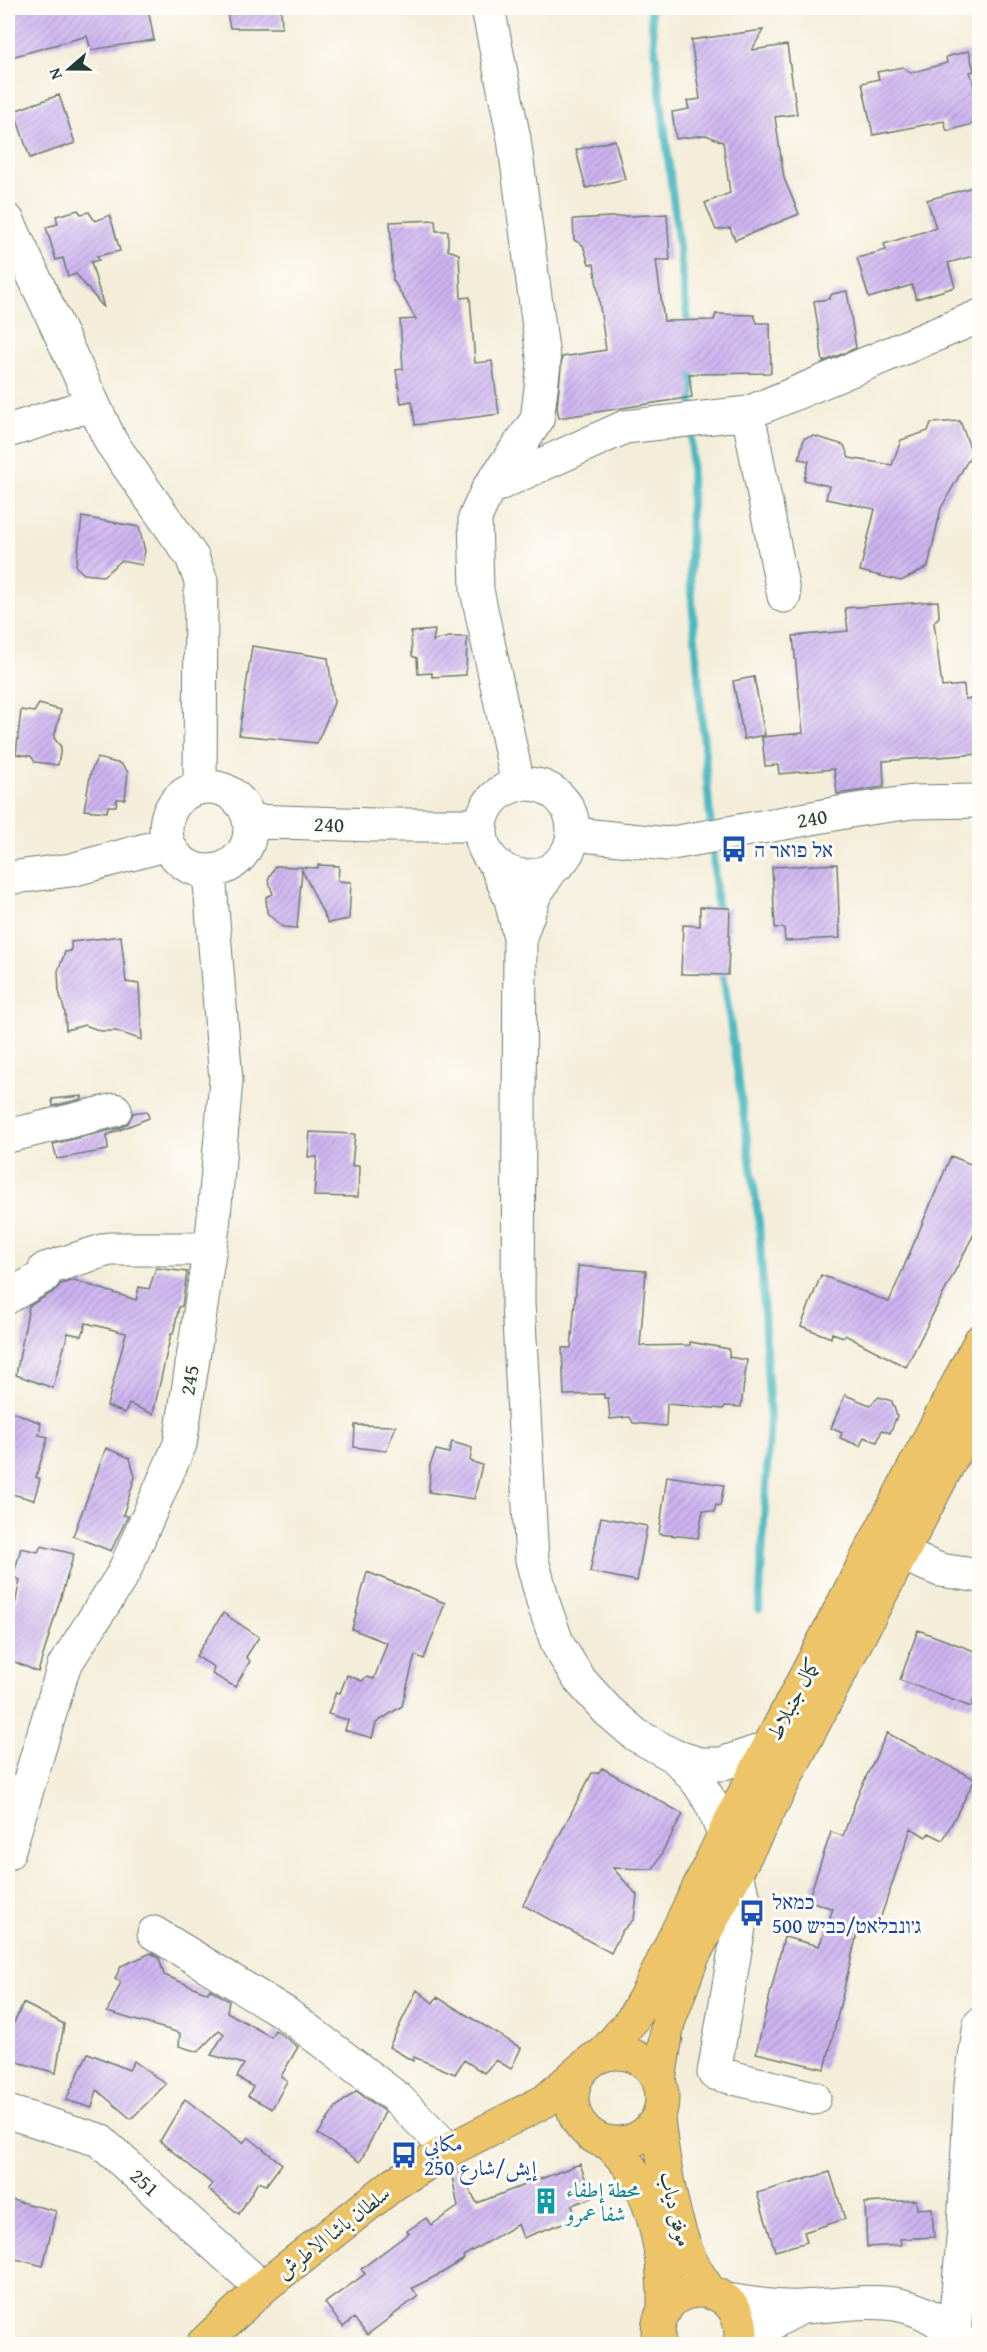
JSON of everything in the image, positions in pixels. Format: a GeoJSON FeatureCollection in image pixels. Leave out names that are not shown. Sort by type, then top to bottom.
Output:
{"type":"FeatureCollection","features":[{"type":"Feature","properties":{"kind":"main road","name":"كمال جنبلاط"},"geometry":{"type":"LineString","coordinates":[[592,2062],[632,2020],[768,1748],[980,1341]]}},
{"type":"Feature","properties":{"kind":"main road","name":"كمال جنبلاط"},"geometry":{"type":"LineString","coordinates":[[659,2080],[664,2042],[676,1994],[735,1874],[980,1403]]}},
{"type":"Feature","properties":{"kind":"main road"},"geometry":{"type":"LineString","coordinates":[[630,2054],[652,2068],[659,2080],[663,2093],[658,2120],[639,2139],[618,2144],[600,2139],[580,2124],[574,2111],[572,2097],[592,2062],[630,2054]]}},
{"type":"Feature","properties":{"kind":"main road","name":"سلطان باشا الاطرش"},"geometry":{"type":"LineString","coordinates":[[203,2344],[262,2288],[395,2183],[462,2144],[544,2101],[592,2062]]}},
{"type":"Feature","properties":{"kind":"main road","name":"موفق دياب"},"geometry":{"type":"LineString","coordinates":[[658,2120],[665,2168],[689,2258],[740,2321],[741,2344]]}},
{"type":"Feature","properties":{"kind":"main road","name":"سلطان باشا الاطرش"},"geometry":{"type":"LineString","coordinates":[[462,2144],[502,2129],[535,2123],[558,2125],[600,2139]]}},
{"type":"Feature","properties":{"kind":"main road","name":"موفق دياب"},"geometry":{"type":"LineString","coordinates":[[600,2139],[632,2170],[651,2211],[663,2265],[664,2312],[658,2330],[659,2344]]}},
{"type":"Feature","properties":{"kind":"main road"},"geometry":{"type":"LineString","coordinates":[[664,2312],[674,2299],[692,2291],[719,2296]]}},
{"type":"Feature","properties":{"kind":"street"},"geometry":{"type":"LineString","coordinates":[[488,8],[514,139],[544,364],[537,420],[488,489],[475,518],[477,590],[518,784]]}},
{"type":"Feature","properties":{"kind":"street"},"geometry":{"type":"LineString","coordinates":[[8,221],[111,442],[192,557],[201,581],[200,788]]}},
{"type":"Feature","properties":{"kind":"street"},"geometry":{"type":"LineString","coordinates":[[488,489],[625,427],[748,413],[980,316]]}},
{"type":"Feature","properties":{"kind":"street"},"geometry":{"type":"LineString","coordinates":[[8,431],[93,404]]}},
{"type":"Feature","properties":{"kind":"street"},"geometry":{"type":"LineString","coordinates":[[748,413],[784,596]]}},
{"type":"Feature","properties":{"kind":"street"},"geometry":{"type":"LineString","coordinates":[[496,865],[509,873],[523,876],[538,875],[551,870],[563,861],[574,834],[573,819],[567,806],[558,795],[532,783],[518,784],[504,789],[493,798],[485,811],[481,825],[482,840],[511,900],[520,937],[518,1303],[532,1560],[558,1645],[579,1679],[607,1710],[636,1735],[674,1756],[700,1764],[722,1764],[768,1748]]}},
{"type":"Feature","properties":{"kind":"street"},"geometry":{"type":"LineString","coordinates":[[200,788],[226,791],[245,808],[249,821],[247,845],[241,856],[227,867],[209,872],[194,869],[182,862],[168,844],[167,824],[170,811],[188,792],[200,788]]}},
{"type":"Feature","properties":{"kind":"street","name":"240"},"geometry":{"type":"LineString","coordinates":[[574,834],[667,844],[913,802],[980,801]]}},
{"type":"Feature","properties":{"kind":"street","name":"240"},"geometry":{"type":"LineString","coordinates":[[249,821],[375,825],[481,825]]}},
{"type":"Feature","properties":{"kind":"street"},"geometry":{"type":"LineString","coordinates":[[8,878],[71,870],[168,844]]}},
{"type":"Feature","properties":{"kind":"street"},"geometry":{"type":"LineString","coordinates":[[520,937],[535,894],[551,870]]}},
{"type":"Feature","properties":{"kind":"street","name":"245"},"geometry":{"type":"LineString","coordinates":[[8,1853],[64,1666],[123,1574],[180,1444],[210,1249],[226,1080],[209,872]]}},
{"type":"Feature","properties":{"kind":"street"},"geometry":{"type":"LineString","coordinates":[[8,1136],[115,1110]]}},
{"type":"Feature","properties":{"kind":"street"},"geometry":{"type":"LineString","coordinates":[[8,1297],[44,1276],[45,1269],[99,1251],[210,1249]]}},
{"type":"Feature","properties":{"kind":"street"},"geometry":{"type":"LineString","coordinates":[[901,1554],[940,1570],[980,1576]]}},
{"type":"Feature","properties":{"kind":"street"},"geometry":{"type":"LineString","coordinates":[[674,1756],[698,1780],[717,1814],[724,1835]]}},
{"type":"Feature","properties":{"kind":"street"},"geometry":{"type":"LineString","coordinates":[[735,1874],[744,1898],[714,2073],[814,2098]]}},
{"type":"Feature","properties":{"kind":"street"},"geometry":{"type":"LineString","coordinates":[[154,1934],[285,2013],[462,2144]]}},
{"type":"Feature","properties":{"kind":"street"},"geometry":{"type":"LineString","coordinates":[[959,2339],[971,2085],[980,2024]]}},
{"type":"Feature","properties":{"kind":"street","name":"251"},"geometry":{"type":"LineString","coordinates":[[8,2112],[99,2140],[262,2288]]}},
{"type":"Feature","properties":{"kind":"street"},"geometry":{"type":"LineString","coordinates":[[719,2296],[802,2307],[866,2300],[892,2303],[936,2318],[959,2339]]}},
{"type":"Feature","properties":{"kind":"street"},"geometry":{"type":"LineString","coordinates":[[741,2344],[777,2320],[802,2307]]}},
{"type":"Feature","properties":{"kind":"building"},"geometry":{"type":"Polygon","coordinates":[[[8,8],[148,8],[154,40],[91,50],[87,36],[8,58],[8,8]]]}},
{"type":"Feature","properties":{"kind":"building"},"geometry":{"type":"Polygon","coordinates":[[[226,8],[281,8],[282,28],[230,28],[226,8]]]}},
{"type":"Feature","properties":{"kind":"building"},"geometry":{"type":"Polygon","coordinates":[[[763,30],[752,50],[787,45],[797,114],[775,117],[784,178],[799,214],[735,240],[730,228],[716,230],[705,203],[730,193],[723,142],[706,135],[676,139],[672,112],[689,109],[687,101],[700,99],[691,40],[763,30]]]}},
{"type":"Feature","properties":{"kind":"building"},"geometry":{"type":"Polygon","coordinates":[[[969,51],[974,71],[970,72],[980,107],[980,122],[947,131],[944,121],[873,135],[862,83],[879,79],[877,72],[903,67],[910,73],[947,63],[946,57],[969,51]]]}},
{"type":"Feature","properties":{"kind":"building"},"geometry":{"type":"Polygon","coordinates":[[[59,95],[75,143],[30,158],[14,111],[59,95]]]}},
{"type":"Feature","properties":{"kind":"building"},"geometry":{"type":"Polygon","coordinates":[[[615,140],[625,179],[586,188],[576,150],[615,140]]]}},
{"type":"Feature","properties":{"kind":"building"},"geometry":{"type":"Polygon","coordinates":[[[980,185],[980,254],[948,263],[955,287],[916,299],[912,285],[869,298],[857,258],[886,250],[884,244],[936,228],[927,200],[980,185]]]}},
{"type":"Feature","properties":{"kind":"building"},"geometry":{"type":"Polygon","coordinates":[[[78,210],[81,214],[89,212],[95,221],[110,215],[120,251],[97,256],[99,260],[91,262],[104,308],[76,274],[68,277],[63,258],[56,260],[46,227],[58,224],[56,216],[78,210]]]}},
{"type":"Feature","properties":{"kind":"building"},"geometry":{"type":"Polygon","coordinates":[[[667,214],[670,260],[656,260],[664,321],[714,320],[716,314],[754,315],[757,323],[770,323],[771,373],[689,374],[692,397],[559,418],[557,408],[562,357],[606,350],[594,264],[589,264],[583,245],[574,240],[573,219],[667,214]]]}},
{"type":"Feature","properties":{"kind":"building"},"geometry":{"type":"Polygon","coordinates":[[[435,220],[436,231],[448,231],[448,250],[459,254],[461,298],[470,297],[475,363],[492,361],[499,414],[415,425],[412,401],[401,403],[396,370],[403,369],[400,320],[416,319],[393,280],[390,222],[435,220]]]}},
{"type":"Feature","properties":{"kind":"building"},"geometry":{"type":"Polygon","coordinates":[[[847,291],[856,348],[823,362],[814,301],[829,299],[832,294],[847,291]]]}},
{"type":"Feature","properties":{"kind":"building"},"geometry":{"type":"Polygon","coordinates":[[[960,421],[972,453],[941,508],[928,567],[901,581],[860,571],[875,509],[826,499],[829,486],[804,480],[809,461],[799,459],[804,438],[814,436],[844,445],[849,458],[892,465],[901,440],[928,431],[931,423],[960,421]]]}},
{"type":"Feature","properties":{"kind":"building"},"geometry":{"type":"Polygon","coordinates":[[[82,517],[139,527],[145,551],[142,565],[121,561],[103,576],[84,574],[76,567],[82,517]]]}},
{"type":"Feature","properties":{"kind":"building"},"geometry":{"type":"Polygon","coordinates":[[[938,601],[939,617],[934,622],[942,687],[964,685],[965,699],[980,698],[980,754],[883,761],[884,787],[837,794],[834,769],[779,774],[778,765],[765,766],[762,737],[803,733],[793,636],[848,631],[845,608],[938,601]]]}},
{"type":"Feature","properties":{"kind":"building"},"geometry":{"type":"Polygon","coordinates":[[[435,630],[433,641],[449,637],[467,637],[466,675],[432,677],[432,673],[418,674],[417,658],[412,656],[411,632],[435,630]]]}},
{"type":"Feature","properties":{"kind":"building"},"geometry":{"type":"Polygon","coordinates":[[[252,646],[328,658],[334,703],[317,743],[239,735],[252,646]]]}},
{"type":"Feature","properties":{"kind":"building"},"geometry":{"type":"Polygon","coordinates":[[[754,677],[765,735],[744,739],[733,681],[754,677]]]}},
{"type":"Feature","properties":{"kind":"building"},"geometry":{"type":"Polygon","coordinates":[[[39,704],[61,710],[54,738],[61,747],[58,765],[35,762],[31,756],[16,754],[21,710],[34,712],[39,704]]]}},
{"type":"Feature","properties":{"kind":"building"},"geometry":{"type":"Polygon","coordinates":[[[97,758],[121,764],[128,772],[125,799],[117,799],[116,806],[108,806],[107,812],[84,810],[91,771],[97,758]]]}},
{"type":"Feature","properties":{"kind":"building"},"geometry":{"type":"Polygon","coordinates":[[[837,864],[840,938],[785,941],[784,928],[775,928],[772,867],[837,864]]]}},
{"type":"Feature","properties":{"kind":"building"},"geometry":{"type":"Polygon","coordinates":[[[318,865],[339,866],[338,881],[351,882],[349,919],[328,923],[302,870],[297,928],[283,927],[267,913],[266,897],[273,894],[268,880],[275,866],[318,868],[318,865]]]}},
{"type":"Feature","properties":{"kind":"building"},"geometry":{"type":"Polygon","coordinates":[[[700,907],[730,908],[728,975],[681,974],[683,925],[700,926],[700,907]]]}},
{"type":"Feature","properties":{"kind":"building"},"geometry":{"type":"Polygon","coordinates":[[[121,936],[126,982],[139,984],[142,1040],[116,1031],[101,1031],[85,1025],[66,1030],[58,971],[65,952],[71,951],[71,942],[121,936]]]}},
{"type":"Feature","properties":{"kind":"building"},"geometry":{"type":"Polygon","coordinates":[[[82,1096],[82,1099],[53,1106],[52,1099],[82,1096]]]}},
{"type":"Feature","properties":{"kind":"building"},"geometry":{"type":"Polygon","coordinates":[[[147,1111],[149,1118],[107,1135],[108,1150],[57,1159],[53,1144],[119,1128],[128,1123],[133,1113],[147,1111]]]}},
{"type":"Feature","properties":{"kind":"building"},"geometry":{"type":"Polygon","coordinates":[[[310,1132],[355,1134],[352,1166],[359,1166],[358,1197],[314,1196],[317,1157],[308,1157],[310,1132]]]}},
{"type":"Feature","properties":{"kind":"building"},"geometry":{"type":"Polygon","coordinates":[[[951,1156],[980,1168],[980,1222],[906,1367],[845,1335],[844,1337],[832,1333],[831,1338],[801,1326],[821,1275],[889,1302],[951,1156]]]}},
{"type":"Feature","properties":{"kind":"building"},"geometry":{"type":"Polygon","coordinates":[[[578,1266],[646,1271],[640,1346],[690,1345],[690,1342],[729,1349],[729,1357],[747,1360],[741,1407],[725,1406],[723,1409],[667,1404],[666,1426],[633,1423],[630,1417],[610,1419],[608,1398],[604,1398],[604,1394],[564,1395],[562,1348],[571,1348],[578,1266]]]}},
{"type":"Feature","properties":{"kind":"building"},"geometry":{"type":"Polygon","coordinates":[[[156,1268],[187,1272],[182,1306],[179,1307],[173,1334],[171,1334],[153,1414],[129,1404],[125,1413],[107,1406],[126,1333],[86,1323],[82,1336],[68,1333],[53,1388],[16,1375],[29,1306],[53,1292],[61,1284],[74,1280],[136,1300],[139,1287],[149,1289],[156,1268]]]}},
{"type":"Feature","properties":{"kind":"building"},"geometry":{"type":"Polygon","coordinates":[[[845,1395],[870,1405],[879,1397],[892,1401],[897,1416],[890,1433],[882,1430],[877,1442],[864,1437],[860,1446],[840,1438],[842,1433],[831,1428],[845,1395]]]}},
{"type":"Feature","properties":{"kind":"building"},"geometry":{"type":"Polygon","coordinates":[[[8,1410],[41,1423],[39,1435],[48,1437],[36,1477],[40,1479],[34,1500],[8,1493],[8,1410]]]}},
{"type":"Feature","properties":{"kind":"building"},"geometry":{"type":"Polygon","coordinates":[[[355,1425],[396,1426],[386,1451],[354,1447],[355,1425]]]}},
{"type":"Feature","properties":{"kind":"building"},"geometry":{"type":"Polygon","coordinates":[[[452,1442],[472,1448],[470,1461],[482,1465],[474,1499],[429,1492],[430,1465],[436,1450],[449,1453],[452,1442]]]}},
{"type":"Feature","properties":{"kind":"building"},"geometry":{"type":"Polygon","coordinates":[[[106,1448],[130,1458],[135,1477],[123,1515],[128,1516],[111,1551],[73,1536],[106,1448]]]}},
{"type":"Feature","properties":{"kind":"building"},"geometry":{"type":"Polygon","coordinates":[[[667,1476],[724,1485],[720,1506],[716,1505],[714,1512],[703,1510],[698,1538],[659,1534],[667,1476]]]}},
{"type":"Feature","properties":{"kind":"building"},"geometry":{"type":"Polygon","coordinates":[[[601,1517],[647,1526],[637,1581],[590,1572],[601,1517]]]}},
{"type":"Feature","properties":{"kind":"building"},"geometry":{"type":"Polygon","coordinates":[[[41,1546],[74,1554],[38,1672],[8,1659],[8,1623],[11,1624],[20,1580],[13,1577],[21,1548],[38,1552],[41,1546]]]}},
{"type":"Feature","properties":{"kind":"building"},"geometry":{"type":"Polygon","coordinates":[[[367,1572],[445,1603],[424,1659],[415,1655],[402,1706],[376,1723],[372,1738],[345,1730],[348,1720],[328,1714],[336,1692],[340,1693],[347,1675],[362,1681],[366,1677],[374,1679],[387,1643],[352,1629],[367,1572]]]}},
{"type":"Feature","properties":{"kind":"building"},"geometry":{"type":"Polygon","coordinates":[[[223,1613],[259,1637],[246,1657],[250,1661],[235,1687],[212,1674],[214,1667],[196,1656],[223,1613]]]}},
{"type":"Feature","properties":{"kind":"building"},"geometry":{"type":"Polygon","coordinates":[[[918,1630],[980,1653],[980,1684],[971,1707],[900,1680],[918,1630]]]}},
{"type":"Feature","properties":{"kind":"building"},"geometry":{"type":"Polygon","coordinates":[[[887,1733],[975,1779],[943,1840],[929,1833],[926,1837],[911,1828],[876,1931],[859,1925],[825,2069],[756,2053],[784,1937],[819,1946],[833,1909],[808,1900],[831,1832],[843,1836],[858,1794],[887,1733]]]}},
{"type":"Feature","properties":{"kind":"building"},"geometry":{"type":"Polygon","coordinates":[[[602,1768],[683,1814],[653,1869],[613,1868],[637,1895],[634,1919],[622,1931],[611,1953],[523,1905],[592,1773],[598,1773],[602,1768]]]}},
{"type":"Feature","properties":{"kind":"building"},"geometry":{"type":"Polygon","coordinates":[[[151,1953],[159,1958],[164,1975],[208,1993],[210,1989],[229,2001],[227,2012],[271,2037],[275,2030],[298,2047],[281,2076],[287,2081],[272,2109],[248,2096],[253,2087],[237,2077],[244,2064],[211,2055],[224,2034],[219,2030],[198,2052],[179,2046],[180,2033],[107,2012],[121,1982],[115,1979],[121,1966],[151,1953]]]}},
{"type":"Feature","properties":{"kind":"building"},"geometry":{"type":"Polygon","coordinates":[[[417,1990],[433,2003],[437,1997],[521,2048],[511,2069],[496,2060],[484,2073],[464,2060],[455,2074],[414,2057],[413,2061],[389,2047],[417,1990]]]}},
{"type":"Feature","properties":{"kind":"building"},"geometry":{"type":"Polygon","coordinates":[[[23,2003],[64,2024],[56,2073],[14,2061],[15,2054],[8,2052],[8,2022],[14,2023],[23,2003]]]}},
{"type":"Feature","properties":{"kind":"building"},"geometry":{"type":"Polygon","coordinates":[[[88,2053],[129,2070],[134,2061],[166,2084],[131,2119],[97,2090],[92,2108],[66,2100],[88,2053]]]}},
{"type":"Feature","properties":{"kind":"building"},"geometry":{"type":"Polygon","coordinates":[[[356,2091],[385,2112],[360,2162],[318,2134],[336,2107],[356,2091]]]}},
{"type":"Feature","properties":{"kind":"building"},"geometry":{"type":"Polygon","coordinates":[[[185,2099],[243,2143],[248,2137],[282,2164],[266,2185],[258,2182],[239,2214],[208,2189],[212,2184],[160,2141],[185,2099]]]}},
{"type":"Feature","properties":{"kind":"building"},"geometry":{"type":"Polygon","coordinates":[[[580,2164],[592,2198],[572,2205],[576,2218],[523,2238],[518,2224],[463,2256],[464,2259],[442,2273],[412,2288],[418,2296],[367,2335],[354,2318],[343,2327],[325,2303],[365,2274],[361,2269],[409,2233],[407,2231],[426,2218],[431,2225],[458,2207],[451,2171],[456,2167],[477,2203],[580,2164]]]}},
{"type":"Feature","properties":{"kind":"building"},"geometry":{"type":"Polygon","coordinates":[[[830,2172],[845,2219],[804,2232],[807,2242],[775,2251],[757,2193],[830,2172]]]}},
{"type":"Feature","properties":{"kind":"building"},"geometry":{"type":"Polygon","coordinates":[[[8,2199],[56,2211],[43,2266],[8,2257],[8,2199]]]}},
{"type":"Feature","properties":{"kind":"building"},"geometry":{"type":"Polygon","coordinates":[[[916,2200],[917,2209],[932,2208],[934,2237],[900,2239],[901,2245],[867,2247],[865,2203],[916,2200]]]}},
{"type":"Feature","properties":{"kind":"waterway"},"geometry":{"type":"LineString","coordinates":[[650,8],[689,331]]}},
{"type":"Feature","properties":{"kind":"waterway"},"geometry":{"type":"LineString","coordinates":[[692,363],[692,411]]}},
{"type":"Feature","properties":{"kind":"waterway"},"geometry":{"type":"LineString","coordinates":[[692,426],[690,577],[711,828]]}},
{"type":"Feature","properties":{"kind":"waterway"},"geometry":{"type":"LineString","coordinates":[[712,843],[718,917]]}},
{"type":"Feature","properties":{"kind":"waterway"},"geometry":{"type":"LineString","coordinates":[[722,965],[759,1222],[770,1418],[759,1609]]}},
{"type":"Feature","properties":{"kind":"place","name":"אל פואר ה"},"geometry":{"type":"Point","coordinates":[734,849]}},
{"type":"Feature","properties":{"kind":"place","name":"כמאל ג׳ונבלאט/כביש 500"},"geometry":{"type":"Point","coordinates":[752,1913]}},
{"type":"Feature","properties":{"kind":"place","name":"مكابي إيش/شارع 250"},"geometry":{"type":"Point","coordinates":[404,2155]}},
{"type":"Feature","properties":{"kind":"place","name":"محطة إطفاء شفا عمرو"},"geometry":{"type":"Point","coordinates":[546,2201]}}]}
